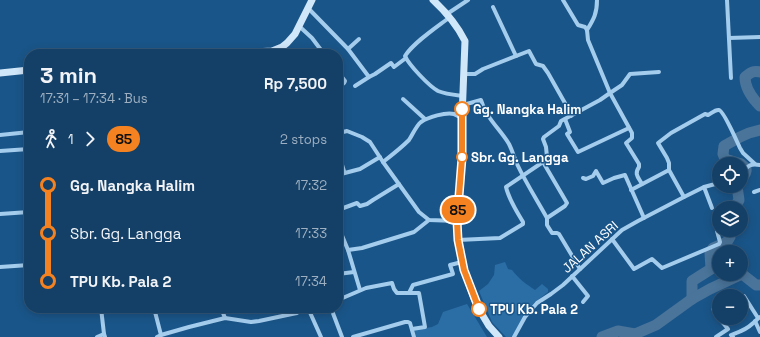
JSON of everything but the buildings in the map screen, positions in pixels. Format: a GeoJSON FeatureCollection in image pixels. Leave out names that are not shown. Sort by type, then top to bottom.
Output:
{"type":"FeatureCollection","features":[{"type":"Feature","properties":{"kind":"street"},"geometry":{"type":"LineString","coordinates":[[278,49],[287,43],[295,34],[312,0]]}},
{"type":"Feature","properties":{"kind":"street"},"geometry":{"type":"LineString","coordinates":[[433,0],[460,30],[465,41],[462,158],[457,221],[458,240],[464,270],[474,298],[480,312],[499,337]]}},
{"type":"Feature","properties":{"kind":"street"},"geometry":{"type":"LineString","coordinates":[[355,86],[391,63],[394,67],[406,58],[406,55],[412,48],[468,0]]}},
{"type":"Feature","properties":{"kind":"street"},"geometry":{"type":"LineString","coordinates":[[563,0],[578,25],[587,30]]}},
{"type":"Feature","properties":{"kind":"street"},"geometry":{"type":"LineString","coordinates":[[597,0],[595,17],[587,30],[588,40],[606,80],[610,93],[629,128],[632,138],[626,143],[639,164],[640,167],[636,174],[642,184]]}},
{"type":"Feature","properties":{"kind":"street"},"geometry":{"type":"LineString","coordinates":[[727,0],[731,78]]}},
{"type":"Feature","properties":{"kind":"street"},"geometry":{"type":"LineString","coordinates":[[493,7],[516,56]]}},
{"type":"Feature","properties":{"kind":"street"},"geometry":{"type":"LineString","coordinates":[[308,8],[348,49],[369,77]]}},
{"type":"Feature","properties":{"kind":"street"},"geometry":{"type":"LineString","coordinates":[[299,26],[312,38],[320,49]]}},
{"type":"Feature","properties":{"kind":"street"},"geometry":{"type":"LineString","coordinates":[[729,38],[760,38]]}},
{"type":"Feature","properties":{"kind":"street"},"geometry":{"type":"LineString","coordinates":[[348,49],[359,39]]}},
{"type":"Feature","properties":{"kind":"street"},"geometry":{"type":"LineString","coordinates":[[464,74],[475,74],[483,69],[529,51],[536,64],[542,66],[552,80],[571,116]]}},
{"type":"Feature","properties":{"kind":"street"},"geometry":{"type":"LineString","coordinates":[[406,58],[417,72],[435,88],[441,92],[463,96]]}},
{"type":"Feature","properties":{"kind":"street"},"geometry":{"type":"LineString","coordinates":[[0,73],[24,71]]}},
{"type":"Feature","properties":{"kind":"street"},"geometry":{"type":"LineString","coordinates":[[458,240],[500,238],[523,224],[524,222],[513,206],[506,187],[543,162],[547,157],[546,147],[543,141],[544,137],[559,126],[565,119],[600,100],[622,85],[630,74],[659,72]]}},
{"type":"Feature","properties":{"kind":"street"},"geometry":{"type":"LineString","coordinates":[[403,99],[425,119]]}},
{"type":"Feature","properties":{"kind":"street"},"geometry":{"type":"LineString","coordinates":[[463,104],[481,100],[483,108],[510,146],[523,176],[547,218],[547,226],[552,233],[559,234],[580,269]]}},
{"type":"Feature","properties":{"kind":"street"},"geometry":{"type":"LineString","coordinates":[[684,197],[670,170],[668,161],[658,144],[671,134],[705,114],[708,115],[716,110],[720,110],[726,118],[743,153],[755,164]]}},
{"type":"Feature","properties":{"kind":"street"},"geometry":{"type":"LineString","coordinates":[[383,162],[401,148],[420,122],[425,119],[449,114],[455,114],[462,118]]}},
{"type":"Feature","properties":{"kind":"street"},"geometry":{"type":"LineString","coordinates":[[565,119],[570,132],[567,134],[578,152],[629,128]]}},
{"type":"Feature","properties":{"kind":"street"},"geometry":{"type":"LineString","coordinates":[[343,132],[346,131],[356,134],[370,142],[414,205],[429,220],[457,221]]}},
{"type":"Feature","properties":{"kind":"street"},"geometry":{"type":"LineString","coordinates":[[0,135],[24,133]]}},
{"type":"Feature","properties":{"kind":"street"},"geometry":{"type":"LineString","coordinates":[[0,151],[24,149]]}},
{"type":"Feature","properties":{"kind":"street"},"geometry":{"type":"LineString","coordinates":[[343,174],[360,169],[380,157]]}},
{"type":"Feature","properties":{"kind":"street"},"geometry":{"type":"LineString","coordinates":[[543,162],[566,203],[565,206],[547,218]]}},
{"type":"Feature","properties":{"kind":"street"},"geometry":{"type":"LineString","coordinates":[[748,166],[755,164],[760,165]]}},
{"type":"Feature","properties":{"kind":"street"},"geometry":{"type":"LineString","coordinates":[[631,190],[670,170]]}},
{"type":"Feature","properties":{"kind":"street"},"geometry":{"type":"LineString","coordinates":[[583,178],[586,179],[592,176],[596,171],[604,183],[625,175],[644,218]]}},
{"type":"Feature","properties":{"kind":"street"},"geometry":{"type":"LineString","coordinates":[[343,208],[357,203],[360,206],[367,204],[399,184]]}},
{"type":"Feature","properties":{"kind":"street","name":"JALAN ASRI"},"geometry":{"type":"LineString","coordinates":[[514,337],[525,317],[533,307],[572,276],[622,230],[684,197],[704,187],[712,185]]}},
{"type":"Feature","properties":{"kind":"street"},"geometry":{"type":"LineString","coordinates":[[704,187],[712,208]]}},
{"type":"Feature","properties":{"kind":"street"},"geometry":{"type":"LineString","coordinates":[[754,192],[760,190]]}},
{"type":"Feature","properties":{"kind":"street"},"geometry":{"type":"LineString","coordinates":[[0,214],[24,212]]}},
{"type":"Feature","properties":{"kind":"street"},"geometry":{"type":"LineString","coordinates":[[348,250],[362,248],[414,232],[429,220]]}},
{"type":"Feature","properties":{"kind":"street"},"geometry":{"type":"LineString","coordinates":[[343,237],[360,290]]}},
{"type":"Feature","properties":{"kind":"street"},"geometry":{"type":"LineString","coordinates":[[612,239],[634,269],[652,259],[662,268],[719,244],[720,242],[718,237]]}},
{"type":"Feature","properties":{"kind":"street"},"geometry":{"type":"LineString","coordinates":[[409,293],[413,285],[453,274],[450,265],[462,262]]}},
{"type":"Feature","properties":{"kind":"street"},"geometry":{"type":"LineString","coordinates":[[0,267],[24,265]]}},
{"type":"Feature","properties":{"kind":"street"},"geometry":{"type":"LineString","coordinates":[[343,273],[354,272]]}},
{"type":"Feature","properties":{"kind":"street"},"geometry":{"type":"LineString","coordinates":[[572,276],[588,296],[582,302]]}},
{"type":"Feature","properties":{"kind":"street"},"geometry":{"type":"LineString","coordinates":[[343,298],[360,290],[392,283],[397,293],[419,293],[425,327],[412,330]]}},
{"type":"Feature","properties":{"kind":"street"},"geometry":{"type":"LineString","coordinates":[[748,303],[758,319],[760,332]]}},
{"type":"Feature","properties":{"kind":"street"},"geometry":{"type":"LineString","coordinates":[[97,337],[104,335],[102,313]]}},
{"type":"Feature","properties":{"kind":"street"},"geometry":{"type":"LineString","coordinates":[[155,313],[159,336],[189,326],[224,318],[250,322],[297,313]]}},
{"type":"Feature","properties":{"kind":"street"},"geometry":{"type":"LineString","coordinates":[[223,313],[224,318]]}},
{"type":"Feature","properties":{"kind":"street"},"geometry":{"type":"LineString","coordinates":[[310,313],[321,337]]}},
{"type":"Feature","properties":{"kind":"street"},"geometry":{"type":"LineString","coordinates":[[333,313],[342,337]]}},
{"type":"Feature","properties":{"kind":"street"},"geometry":{"type":"LineString","coordinates":[[725,325],[732,336],[752,325],[758,319]]}},
{"type":"Feature","properties":{"kind":"street"},"geometry":{"type":"LineString","coordinates":[[354,337],[405,322],[409,323],[414,337]]}},
{"type":"Feature","properties":{"kind":"street"},"geometry":{"type":"LineString","coordinates":[[716,337],[728,329]]}},
{"type":"Feature","properties":{"kind":"shaded area"},"geometry":{"type":"Polygon","coordinates":[[[505,262],[508,269],[512,270],[517,276],[535,290],[542,284],[548,289],[548,292],[534,303],[513,337],[506,337],[492,322],[479,291],[488,284],[494,275],[495,265],[505,262]]]}},
{"type":"Feature","properties":{"kind":"shaded area"},"geometry":{"type":"Polygon","coordinates":[[[467,304],[487,337],[415,337],[414,330],[432,327],[438,324],[443,312],[467,304]]]}},
{"type":"Feature","properties":{"kind":"waterway"},"geometry":{"type":"LineString","coordinates":[[760,72],[753,72],[745,77],[746,85],[750,93],[760,106]]}},
{"type":"Feature","properties":{"kind":"waterway"},"geometry":{"type":"LineString","coordinates":[[724,157],[724,146],[740,137],[760,130]]}},
{"type":"Feature","properties":{"kind":"waterway"},"geometry":{"type":"LineString","coordinates":[[738,193],[738,201]]}},
{"type":"Feature","properties":{"kind":"waterway"},"geometry":{"type":"LineString","coordinates":[[692,299],[692,281],[711,269],[710,253],[713,248],[727,242],[730,237]]}},
{"type":"Feature","properties":{"kind":"waterway"},"geometry":{"type":"LineString","coordinates":[[602,337],[618,331],[635,334],[656,325],[692,299],[742,274],[756,285],[760,285]]}},
{"type":"Feature","properties":{"kind":"bus line","name":"85"},"geometry":{"type":"LineString","coordinates":[[462,109],[462,158],[457,221],[458,240],[464,270],[479,309]]}},
{"type":"Feature","properties":{"kind":"place","name":"Gg. Nangka Halim"},"geometry":{"type":"Point","coordinates":[462,109]}},
{"type":"Feature","properties":{"kind":"place","name":"Sbr. Gg. Langga"},"geometry":{"type":"Point","coordinates":[462,157]}},
{"type":"Feature","properties":{"kind":"place","name":"TPU Kb. Pala 2"},"geometry":{"type":"Point","coordinates":[479,309]}}]}
